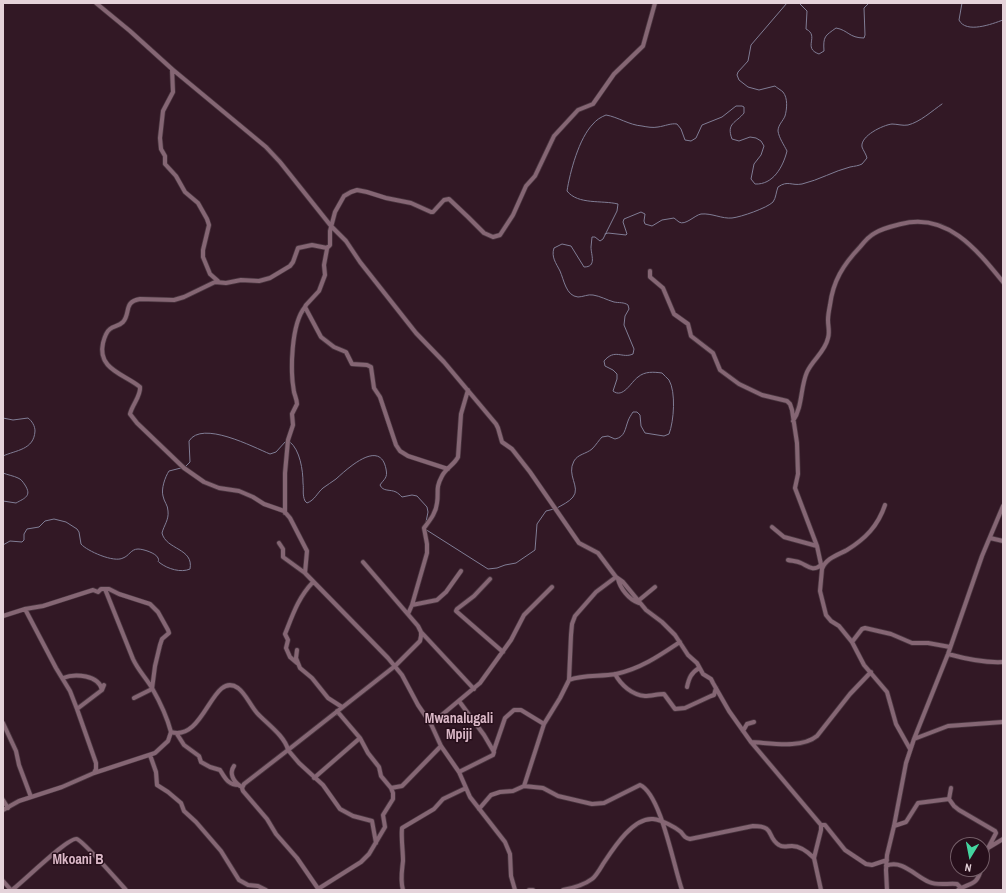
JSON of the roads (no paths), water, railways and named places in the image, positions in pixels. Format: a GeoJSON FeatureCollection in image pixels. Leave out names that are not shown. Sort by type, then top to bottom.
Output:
{"type":"FeatureCollection","features":[{"type":"Feature","properties":{"kind":"street"},"geometry":{"type":"LineString","coordinates":[[96,3],[172,69],[266,147],[280,162],[331,227],[346,241],[360,262],[416,333],[434,351],[496,424],[502,442],[512,449],[530,472],[582,546],[598,553],[629,597],[634,602],[638,602],[662,622],[675,635],[688,655],[697,663],[703,674],[711,679],[729,711],[751,742],[821,826],[814,858],[821,890]]}},
{"type":"Feature","properties":{"kind":"street"},"geometry":{"type":"LineString","coordinates":[[286,513],[285,473],[288,440],[293,425],[292,414],[297,404],[293,386],[292,351],[300,314],[318,291],[322,283],[325,273],[324,265],[327,249],[330,246],[329,232],[335,212],[344,196],[357,190],[411,203],[431,212],[434,212],[444,200],[449,200],[484,233],[493,237],[500,235],[513,215],[526,186],[535,176],[554,136],[578,110],[594,104],[614,74],[643,46],[655,3]]}},
{"type":"Feature","properties":{"kind":"street"},"geometry":{"type":"LineString","coordinates":[[172,69],[174,89],[162,115],[160,138],[161,148],[165,156],[165,164],[176,176],[185,192],[198,203],[207,218],[209,225],[203,250],[203,257],[210,274],[218,282]]}},
{"type":"Feature","properties":{"kind":"street"},"geometry":{"type":"LineString","coordinates":[[793,421],[800,407],[807,372],[827,342],[830,331],[828,321],[830,303],[835,283],[848,259],[873,234],[883,229],[914,221],[931,222],[940,225],[969,244],[1003,282]]}},
{"type":"Feature","properties":{"kind":"street"},"geometry":{"type":"LineString","coordinates":[[305,573],[307,551],[292,521],[286,513],[278,508],[264,504],[239,490],[219,488],[204,482],[184,468],[137,423],[130,414],[130,411],[139,394],[140,387],[111,369],[102,356],[103,341],[110,329],[123,322],[128,308],[135,300],[177,299],[212,283],[226,283],[240,280],[264,280],[290,266],[298,248],[312,245],[327,249]]}},
{"type":"Feature","properties":{"kind":"street"},"geometry":{"type":"LineString","coordinates":[[650,271],[650,277],[666,292],[674,314],[688,324],[693,338],[713,353],[720,370],[739,384],[762,395],[787,401],[790,404],[797,443],[798,474],[796,491],[817,546],[821,567],[820,591],[826,615],[831,621],[839,626],[857,648],[864,665],[887,692],[896,724],[910,749]]}},
{"type":"Feature","properties":{"kind":"street"},"geometry":{"type":"LineString","coordinates":[[305,307],[306,312],[324,339],[334,347],[346,352],[352,364],[367,365],[371,367],[374,388],[380,396],[396,445],[400,451],[408,456],[448,469]]}},
{"type":"Feature","properties":{"kind":"street"},"geometry":{"type":"LineString","coordinates":[[408,614],[427,553],[424,528],[436,511],[438,500],[437,487],[442,476],[456,462],[458,457],[461,414],[468,390]]}},
{"type":"Feature","properties":{"kind":"street"},"geometry":{"type":"LineString","coordinates":[[788,560],[800,563],[812,569],[821,567],[856,544],[874,529],[885,505]]}},
{"type":"Feature","properties":{"kind":"street"},"geometry":{"type":"LineString","coordinates":[[887,890],[886,866],[902,780],[910,749],[948,654],[990,538],[1003,507]]}},
{"type":"Feature","properties":{"kind":"street"},"geometry":{"type":"LineString","coordinates":[[1001,513],[1003,519]]}},
{"type":"Feature","properties":{"kind":"street"},"geometry":{"type":"LineString","coordinates":[[772,527],[784,537],[817,546]]}},
{"type":"Feature","properties":{"kind":"street"},"geometry":{"type":"LineString","coordinates":[[990,538],[1003,541]]}},
{"type":"Feature","properties":{"kind":"street"},"geometry":{"type":"LineString","coordinates":[[279,543],[283,549],[283,557],[305,573],[402,675],[418,705],[431,724],[441,746],[459,772],[470,797],[505,842],[510,854],[511,876],[515,890]]}},
{"type":"Feature","properties":{"kind":"street"},"geometry":{"type":"LineString","coordinates":[[363,562],[418,626],[421,632],[474,689]]}},
{"type":"Feature","properties":{"kind":"street"},"geometry":{"type":"LineString","coordinates":[[412,605],[437,600],[446,592],[461,571]]}},
{"type":"Feature","properties":{"kind":"street"},"geometry":{"type":"LineString","coordinates":[[524,786],[544,724],[569,680],[572,624],[575,616],[596,592],[617,578]]}},
{"type":"Feature","properties":{"kind":"street"},"geometry":{"type":"LineString","coordinates":[[490,579],[474,596],[456,611],[503,652]]}},
{"type":"Feature","properties":{"kind":"street"},"geometry":{"type":"LineString","coordinates":[[313,582],[297,603],[285,634],[288,640],[286,648],[290,657],[300,668],[312,678],[324,693],[342,707]]}},
{"type":"Feature","properties":{"kind":"street"},"geometry":{"type":"LineString","coordinates":[[431,724],[474,689],[487,675],[511,640],[524,615],[552,587]]}},
{"type":"Feature","properties":{"kind":"street"},"geometry":{"type":"LineString","coordinates":[[638,602],[655,587]]}},
{"type":"Feature","properties":{"kind":"street"},"geometry":{"type":"LineString","coordinates":[[3,616],[25,609],[37,608],[93,590],[98,592],[101,589],[109,589],[119,594],[150,604],[158,612],[166,625],[168,633],[162,639],[160,645],[152,689]]}},
{"type":"Feature","properties":{"kind":"street"},"geometry":{"type":"LineString","coordinates":[[3,810],[19,801],[62,787],[94,773],[155,753],[168,741],[171,732],[167,718],[152,689],[136,666],[105,589]]}},
{"type":"Feature","properties":{"kind":"street"},"geometry":{"type":"LineString","coordinates":[[25,609],[56,668],[63,678],[78,709],[96,763],[94,773]]}},
{"type":"Feature","properties":{"kind":"street"},"geometry":{"type":"LineString","coordinates":[[852,642],[862,629],[865,628],[891,634],[912,643],[928,643],[950,647]]}},
{"type":"Feature","properties":{"kind":"street"},"geometry":{"type":"LineString","coordinates":[[240,786],[395,666],[420,640],[421,632]]}},
{"type":"Feature","properties":{"kind":"street"},"geometry":{"type":"LineString","coordinates":[[569,680],[579,677],[615,674],[641,666],[680,642]]}},
{"type":"Feature","properties":{"kind":"street"},"geometry":{"type":"LineString","coordinates":[[297,650],[297,663]]}},
{"type":"Feature","properties":{"kind":"street"},"geometry":{"type":"LineString","coordinates":[[948,654],[970,660],[1003,662]]}},
{"type":"Feature","properties":{"kind":"street"},"geometry":{"type":"LineString","coordinates":[[687,687],[689,677],[699,668]]}},
{"type":"Feature","properties":{"kind":"street"},"geometry":{"type":"LineString","coordinates":[[751,742],[793,744],[812,740],[817,736],[850,694],[871,672]]}},
{"type":"Feature","properties":{"kind":"street"},"geometry":{"type":"LineString","coordinates":[[615,674],[625,688],[641,695],[647,696],[664,694],[675,709],[685,708],[714,695],[716,688]]}},
{"type":"Feature","properties":{"kind":"street"},"geometry":{"type":"LineString","coordinates":[[63,678],[74,676],[91,678],[99,684],[102,690]]}},
{"type":"Feature","properties":{"kind":"street"},"geometry":{"type":"LineString","coordinates":[[78,709],[102,690],[104,686]]}},
{"type":"Feature","properties":{"kind":"street"},"geometry":{"type":"LineString","coordinates":[[171,732],[177,734],[184,733],[191,729],[202,716],[217,692],[225,687],[234,686],[240,690],[256,712],[284,741],[288,750],[329,792],[340,809],[350,815],[372,821],[376,843]]}},
{"type":"Feature","properties":{"kind":"street"},"geometry":{"type":"LineString","coordinates":[[134,698],[152,689]]}},
{"type":"Feature","properties":{"kind":"street"},"geometry":{"type":"LineString","coordinates":[[459,701],[494,750]]}},
{"type":"Feature","properties":{"kind":"street"},"geometry":{"type":"LineString","coordinates":[[459,772],[493,755],[502,724],[505,718],[514,710],[521,710],[544,724]]}},
{"type":"Feature","properties":{"kind":"street"},"geometry":{"type":"LineString","coordinates":[[234,766],[231,773],[244,793],[297,858],[318,890],[361,862],[369,854],[385,827],[383,815],[393,798],[391,788],[381,776],[379,767],[368,753],[360,738],[337,711]]}},
{"type":"Feature","properties":{"kind":"street"},"geometry":{"type":"LineString","coordinates":[[743,731],[747,724],[754,722]]}},
{"type":"Feature","properties":{"kind":"street"},"geometry":{"type":"LineString","coordinates":[[914,739],[948,726],[1003,722]]}},
{"type":"Feature","properties":{"kind":"street"},"geometry":{"type":"LineString","coordinates":[[3,723],[16,751],[19,765],[31,797]]}},
{"type":"Feature","properties":{"kind":"street"},"geometry":{"type":"LineString","coordinates":[[177,734],[184,745],[199,756],[201,762],[220,770],[225,779],[230,783],[240,786]]}},
{"type":"Feature","properties":{"kind":"street"},"geometry":{"type":"LineString","coordinates":[[314,778],[360,738]]}},
{"type":"Feature","properties":{"kind":"street"},"geometry":{"type":"LineString","coordinates":[[391,788],[402,786],[441,746]]}},
{"type":"Feature","properties":{"kind":"street"},"geometry":{"type":"LineString","coordinates":[[150,755],[156,772],[157,785],[181,803],[184,811],[196,822],[221,851],[239,880],[248,885],[258,886],[266,890]]}},
{"type":"Feature","properties":{"kind":"street"},"geometry":{"type":"LineString","coordinates":[[479,809],[487,798],[494,793],[513,791],[524,786],[543,788],[558,796],[598,804],[604,803],[640,784],[649,792],[663,822],[682,890]]}},
{"type":"Feature","properties":{"kind":"street"},"geometry":{"type":"LineString","coordinates":[[403,890],[401,880],[403,859],[401,842],[402,828],[434,809],[443,799],[466,788]]}},
{"type":"Feature","properties":{"kind":"street"},"geometry":{"type":"LineString","coordinates":[[951,788],[949,799],[954,806],[995,831],[996,833],[990,844]]}},
{"type":"Feature","properties":{"kind":"street"},"geometry":{"type":"LineString","coordinates":[[894,826],[906,822],[918,803],[949,799]]}},
{"type":"Feature","properties":{"kind":"street"},"geometry":{"type":"LineString","coordinates":[[3,800],[8,808]]}},
{"type":"Feature","properties":{"kind":"street"},"geometry":{"type":"LineString","coordinates":[[563,890],[572,889],[593,878],[615,846],[634,826],[648,819],[656,819],[663,822],[680,831],[685,837],[690,839],[753,826],[767,828],[770,830],[778,845],[798,846],[807,851],[814,858]]}},
{"type":"Feature","properties":{"kind":"street"},"geometry":{"type":"LineString","coordinates":[[821,826],[825,825],[845,850],[866,864],[872,865],[887,860]]}},
{"type":"Feature","properties":{"kind":"street"},"geometry":{"type":"LineString","coordinates":[[3,881],[12,890],[58,849],[72,838],[76,838],[84,844],[126,890]]}},
{"type":"Feature","properties":{"kind":"street"},"geometry":{"type":"LineString","coordinates":[[990,847],[1003,839]]}},
{"type":"Feature","properties":{"kind":"street"},"geometry":{"type":"LineString","coordinates":[[886,866],[890,864],[897,864],[929,882],[938,884],[957,884],[960,889],[976,881],[978,877]]}},
{"type":"Feature","properties":{"kind":"waterway"},"geometry":{"type":"LineString","coordinates":[[557,508],[570,500],[575,493],[575,485],[572,476],[572,466],[574,461],[578,457],[590,451],[602,437],[608,436],[615,439],[621,436],[633,412],[637,412],[640,415],[641,426],[645,433],[664,436],[669,434],[673,414],[673,392],[669,380],[662,373],[653,372],[644,374],[638,377],[627,389],[620,393],[613,391],[617,374],[605,366],[604,361],[608,357],[615,354],[633,354],[634,349],[624,325],[625,316],[629,309],[628,305],[593,295],[578,297],[574,296],[568,291],[554,260],[554,248],[562,244],[571,246],[584,267],[591,265],[592,237],[595,237],[600,241],[603,239],[617,211],[618,204],[584,200],[577,198],[567,191],[570,174],[579,146],[588,130],[594,123],[606,115],[633,124],[648,127],[677,124],[681,129],[685,140],[691,141],[696,138],[702,125],[722,117],[736,106],[742,106],[744,107],[744,113],[731,126],[730,134],[732,139],[739,141],[750,137],[761,141],[764,146],[761,155],[754,164],[751,179],[755,184],[767,182],[780,169],[787,151],[780,139],[778,131],[786,113],[786,97],[785,94],[775,86],[759,90],[748,87],[739,80],[737,75],[748,61],[751,45],[787,3]]}},
{"type":"Feature","properties":{"kind":"waterway"},"geometry":{"type":"LineString","coordinates":[[799,3],[807,11],[806,29],[812,35],[812,49],[819,54],[824,51],[824,39],[836,28],[855,37],[864,38],[864,8],[869,3]]}},
{"type":"Feature","properties":{"kind":"waterway"},"geometry":{"type":"LineString","coordinates":[[962,3],[959,20],[962,24],[980,27],[1003,20]]}},
{"type":"Feature","properties":{"kind":"waterway"},"geometry":{"type":"LineString","coordinates":[[605,234],[626,235],[623,222],[624,219],[641,212],[645,214],[645,224],[652,226],[662,220],[674,218],[679,222],[684,223],[701,214],[732,218],[754,212],[773,202],[778,187],[781,185],[802,184],[862,164],[867,158],[862,147],[862,143],[868,135],[888,125],[912,124],[942,104]]}},
{"type":"Feature","properties":{"kind":"waterway"},"geometry":{"type":"LineString","coordinates":[[3,418],[13,420],[28,418],[33,424],[35,431],[34,437],[28,446],[3,456]]}},
{"type":"Feature","properties":{"kind":"waterway"},"geometry":{"type":"LineString","coordinates":[[186,466],[190,462],[189,441],[196,435],[205,433],[228,437],[270,454],[276,452],[286,441]]}},
{"type":"Feature","properties":{"kind":"waterway"},"geometry":{"type":"LineString","coordinates":[[290,442],[299,455],[304,496],[307,503],[310,502],[323,488],[355,463],[370,456],[377,456],[383,460],[386,469],[385,478],[380,485],[381,487],[385,490],[394,491],[402,497],[412,495],[417,496],[427,507],[428,512],[426,522]]}},
{"type":"Feature","properties":{"kind":"waterway"},"geometry":{"type":"LineString","coordinates":[[3,545],[10,541],[22,542],[27,529],[39,527],[45,521],[54,519],[66,522],[77,529],[81,544],[101,556],[119,559],[125,557],[136,549],[140,549],[155,554],[159,562],[171,569],[183,571],[190,569],[188,557],[169,543],[162,533],[168,514],[163,493],[166,476],[169,471],[181,468]]}},
{"type":"Feature","properties":{"kind":"waterway"},"geometry":{"type":"LineString","coordinates":[[3,473],[20,479],[28,492],[22,500],[16,503],[3,501]]}},
{"type":"Feature","properties":{"kind":"waterway"},"geometry":{"type":"LineString","coordinates":[[425,529],[488,569],[497,568],[516,563],[535,550],[537,524],[546,511],[554,509]]}},
{"type":"Feature","properties":{"kind":"district","name":"Mwanalugali Mpiji"},"geometry":{"type":"Point","coordinates":[459,728]}},
{"type":"Feature","properties":{"kind":"district","name":"Mkoani B"},"geometry":{"type":"Point","coordinates":[78,860]}}]}
